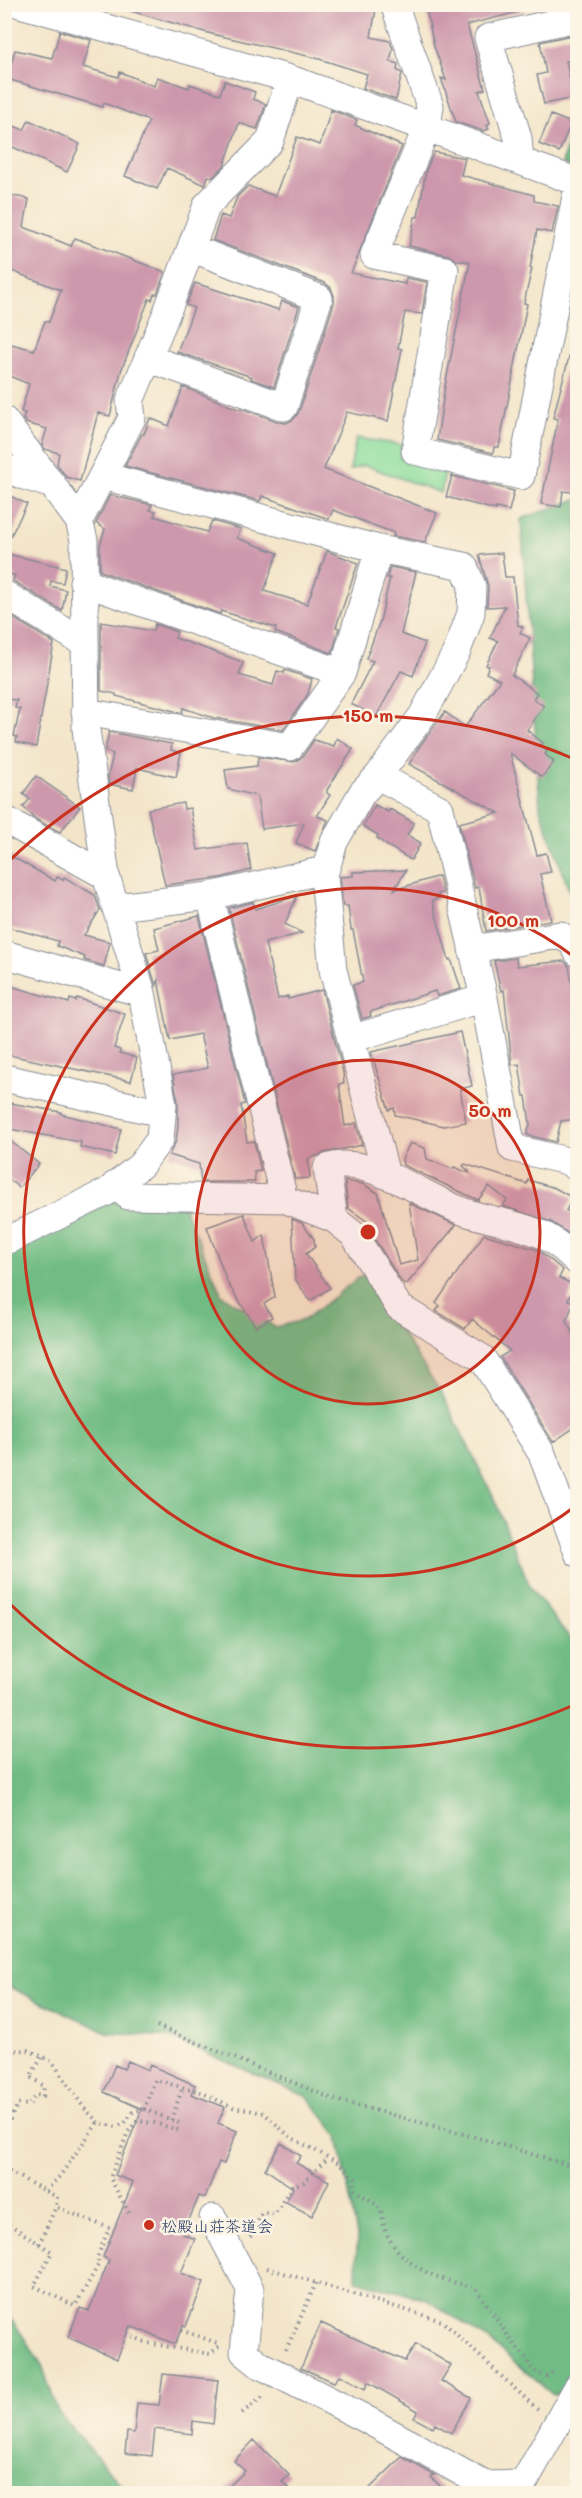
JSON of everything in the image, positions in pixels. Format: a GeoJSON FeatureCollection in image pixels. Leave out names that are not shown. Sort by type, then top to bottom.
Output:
{"type":"FeatureCollection","features":[{"type":"Feature","properties":{"kind":"street"},"geometry":{"type":"LineString","coordinates":[[20,4],[290,79],[427,127],[578,184],[521,476],[415,451],[445,270],[375,255],[427,127],[430,106],[394,4]]}},
{"type":"Feature","properties":{"kind":"street"},"geometry":{"type":"LineString","coordinates":[[520,161],[518,138],[488,38],[578,16]]}},
{"type":"Feature","properties":{"kind":"street"},"geometry":{"type":"LineString","coordinates":[[79,521],[132,418],[130,401],[207,205],[270,141],[290,79]]}},
{"type":"Feature","properties":{"kind":"street"},"geometry":{"type":"LineString","coordinates":[[148,358],[284,407],[319,298],[191,248]]}},
{"type":"Feature","properties":{"kind":"street"},"geometry":{"type":"LineString","coordinates":[[4,420],[79,521],[84,540],[85,712],[106,876],[142,993],[163,1105],[160,1139],[141,1165],[106,1192],[7,1237]]}},
{"type":"Feature","properties":{"kind":"street"},"geometry":{"type":"LineString","coordinates":[[4,467],[53,485]]}},
{"type":"Feature","properties":{"kind":"street"},"geometry":{"type":"LineString","coordinates":[[103,476],[379,549],[464,566],[472,586],[471,613],[457,651],[422,716],[378,776],[362,793],[334,842],[324,875],[333,970],[386,1175]]}},
{"type":"Feature","properties":{"kind":"street"},"geometry":{"type":"LineString","coordinates":[[85,712],[290,747],[342,673],[379,549]]}},
{"type":"Feature","properties":{"kind":"street"},"geometry":{"type":"LineString","coordinates":[[84,582],[342,673]]}},
{"type":"Feature","properties":{"kind":"street"},"geometry":{"type":"LineString","coordinates":[[4,594],[84,643]]}},
{"type":"Feature","properties":{"kind":"street"},"geometry":{"type":"LineString","coordinates":[[378,776],[440,809],[484,998],[512,1148],[573,1156]]}},
{"type":"Feature","properties":{"kind":"street"},"geometry":{"type":"LineString","coordinates":[[4,819],[106,876]]}},
{"type":"Feature","properties":{"kind":"street"},"geometry":{"type":"LineString","coordinates":[[116,907],[210,896],[325,870]]}},
{"type":"Feature","properties":{"kind":"street"},"geometry":{"type":"LineString","coordinates":[[210,896],[284,1199]]}},
{"type":"Feature","properties":{"kind":"street"},"geometry":{"type":"LineString","coordinates":[[472,949],[560,935],[573,943],[578,953]]}},
{"type":"Feature","properties":{"kind":"street"},"geometry":{"type":"LineString","coordinates":[[4,954],[142,993]]}},
{"type":"Feature","properties":{"kind":"street"},"geometry":{"type":"LineString","coordinates":[[351,1038],[484,998]]}},
{"type":"Feature","properties":{"kind":"street"},"geometry":{"type":"LineString","coordinates":[[4,1078],[162,1113]]}},
{"type":"Feature","properties":{"kind":"street"},"geometry":{"type":"LineString","coordinates":[[334,1219],[327,1168],[338,1164],[386,1175],[462,1211],[544,1236],[563,1248],[578,1262]]}},
{"type":"Feature","properties":{"kind":"street"},"geometry":{"type":"LineString","coordinates":[[115,1185],[128,1196],[284,1199],[334,1219],[354,1235],[399,1307],[482,1358],[542,1454],[578,1553]]}},
{"type":"Feature","properties":{"kind":"street"},"geometry":{"type":"LineString","coordinates":[[224,2239],[250,2289],[232,2348],[485,2485],[522,2484],[578,2386]]}},
{"type":"Feature","properties":{"kind":"path"},"geometry":{"type":"LineString","coordinates":[[157,2026],[333,2099],[482,2139],[578,2168]]}},
{"type":"Feature","properties":{"kind":"path"},"geometry":{"type":"LineString","coordinates":[[4,2051],[28,2050],[52,2061],[84,2108],[98,2122],[116,2127],[125,2123],[133,2112],[144,2109],[179,2123]]}},
{"type":"Feature","properties":{"kind":"path"},"geometry":{"type":"LineString","coordinates":[[4,2122],[10,2119],[18,2104],[29,2105],[36,2095],[43,2096],[44,2086],[30,2077],[42,2057]]}},
{"type":"Feature","properties":{"kind":"path"},"geometry":{"type":"LineString","coordinates":[[144,2109],[154,2080],[200,2092],[232,2107],[264,2113],[290,2137],[339,2163],[355,2178],[354,2189],[380,2209],[386,2234],[398,2253],[409,2262],[443,2281],[475,2287],[513,2343],[528,2360],[530,2367],[538,2374],[547,2376],[553,2372]]}},
{"type":"Feature","properties":{"kind":"path"},"geometry":{"type":"LineString","coordinates":[[171,2120],[183,2088]]}},
{"type":"Feature","properties":{"kind":"path"},"geometry":{"type":"LineString","coordinates":[[129,2213],[110,2178],[128,2132],[137,2121],[154,2122],[179,2130]]}},
{"type":"Feature","properties":{"kind":"path"},"geometry":{"type":"LineString","coordinates":[[46,2191],[60,2176],[98,2122]]}},
{"type":"Feature","properties":{"kind":"path"},"geometry":{"type":"LineString","coordinates":[[4,2142],[5,2170],[57,2197],[56,2207],[39,2244]]}},
{"type":"Feature","properties":{"kind":"path"},"geometry":{"type":"LineString","coordinates":[[224,2239],[246,2244],[262,2213],[275,2214],[292,2186],[304,2182],[328,2158]]}},
{"type":"Feature","properties":{"kind":"path"},"geometry":{"type":"LineString","coordinates":[[4,2221],[52,2252],[34,2286],[75,2306],[99,2264],[97,2258],[112,2229],[56,2207]]}},
{"type":"Feature","properties":{"kind":"path"},"geometry":{"type":"LineString","coordinates":[[224,2239],[316,2283],[442,2321],[556,2426]]}},
{"type":"Feature","properties":{"kind":"path"},"geometry":{"type":"LineString","coordinates":[[275,2373],[316,2283]]}},
{"type":"Feature","properties":{"kind":"path"},"geometry":{"type":"LineString","coordinates":[[181,2330],[232,2348]]}},
{"type":"Feature","properties":{"kind":"path"},"geometry":{"type":"LineString","coordinates":[[127,2334],[148,2343],[210,2354],[232,2348]]}},
{"type":"Feature","properties":{"kind":"green space"},"geometry":{"type":"Polygon","coordinates":[[[577,101],[577,168],[562,164],[577,101]]]}},
{"type":"Feature","properties":{"kind":"green space"},"geometry":{"type":"Polygon","coordinates":[[[356,438],[402,445],[400,458],[446,468],[441,493],[364,465],[350,470],[356,438]]]}},
{"type":"Feature","properties":{"kind":"green space"},"geometry":{"type":"Polygon","coordinates":[[[577,499],[577,913],[540,808],[521,519],[577,499]]]}},
{"type":"Feature","properties":{"kind":"green space"},"geometry":{"type":"Polygon","coordinates":[[[103,1201],[183,1205],[222,1295],[275,1327],[304,1320],[363,1274],[442,1394],[493,1496],[531,1589],[577,1647],[577,2388],[553,2395],[486,2338],[428,2300],[356,2280],[357,2235],[338,2136],[308,2097],[169,2037],[107,2032],[5,1985],[5,1257],[103,1201]]]}},
{"type":"Feature","properties":{"kind":"green space"},"geometry":{"type":"Polygon","coordinates":[[[5,2309],[42,2365],[58,2412],[128,2493],[5,2493],[5,2309]]]}},
{"type":"Feature","properties":{"kind":"building"},"geometry":{"type":"Polygon","coordinates":[[[128,4],[366,4],[366,7],[376,9],[371,37],[390,41],[393,49],[390,61],[398,64],[397,70],[402,73],[396,100],[363,88],[367,74],[316,58],[212,34],[127,10],[128,4]]]}},
{"type":"Feature","properties":{"kind":"building"},"geometry":{"type":"Polygon","coordinates":[[[425,4],[522,4],[522,11],[467,25],[485,89],[479,91],[490,123],[487,125],[489,129],[483,131],[456,122],[441,78],[446,80],[434,46],[425,4]]]}},
{"type":"Feature","properties":{"kind":"building"},"geometry":{"type":"Polygon","coordinates":[[[60,31],[91,40],[83,67],[118,77],[120,72],[154,86],[157,77],[189,88],[190,84],[220,94],[225,81],[255,92],[253,99],[266,104],[257,129],[239,123],[224,166],[213,177],[208,176],[205,185],[167,168],[157,189],[125,176],[149,121],[104,103],[103,107],[7,79],[15,50],[52,58],[60,31]]]}},
{"type":"Feature","properties":{"kind":"building"},"geometry":{"type":"Polygon","coordinates":[[[576,34],[578,59],[566,61],[574,98],[544,104],[537,75],[546,73],[540,42],[576,34]]]}},
{"type":"Feature","properties":{"kind":"building"},"geometry":{"type":"Polygon","coordinates":[[[331,110],[357,120],[355,125],[402,146],[351,273],[405,284],[406,278],[427,282],[422,314],[405,312],[398,348],[402,349],[388,421],[347,412],[324,469],[437,513],[425,542],[393,536],[394,533],[333,510],[329,519],[262,496],[260,501],[125,466],[144,434],[150,418],[169,426],[183,387],[279,422],[286,423],[294,419],[299,412],[334,303],[331,288],[325,283],[213,240],[221,215],[229,218],[237,197],[248,186],[275,196],[297,137],[320,145],[331,110]]]}},
{"type":"Feature","properties":{"kind":"building"},"geometry":{"type":"Polygon","coordinates":[[[551,115],[571,123],[559,152],[539,144],[551,115]]]}},
{"type":"Feature","properties":{"kind":"building"},"geometry":{"type":"Polygon","coordinates":[[[29,120],[80,144],[67,172],[4,143],[4,122],[24,130],[29,120]]]}},
{"type":"Feature","properties":{"kind":"building"},"geometry":{"type":"Polygon","coordinates":[[[434,152],[465,158],[461,175],[534,195],[534,201],[558,206],[552,233],[537,230],[524,303],[527,304],[499,447],[494,447],[493,453],[437,440],[445,386],[470,262],[409,246],[415,217],[418,217],[426,170],[434,152]]]}},
{"type":"Feature","properties":{"kind":"building"},"geometry":{"type":"Polygon","coordinates":[[[4,194],[29,199],[24,227],[71,246],[75,238],[165,272],[157,294],[154,294],[152,300],[149,299],[121,371],[110,416],[98,413],[80,481],[66,477],[57,464],[59,453],[45,449],[42,445],[47,429],[26,423],[23,419],[25,413],[21,412],[29,384],[4,374],[4,342],[34,350],[45,321],[49,322],[61,290],[4,268],[4,194]]]}},
{"type":"Feature","properties":{"kind":"building"},"geometry":{"type":"Polygon","coordinates":[[[195,283],[279,310],[282,301],[299,307],[274,387],[251,379],[252,377],[177,352],[194,308],[186,305],[195,283]]]}},
{"type":"Feature","properties":{"kind":"building"},"geometry":{"type":"Polygon","coordinates":[[[571,349],[578,350],[578,493],[563,491],[561,507],[541,504],[558,419],[553,418],[571,349]]]}},
{"type":"Feature","properties":{"kind":"building"},"geometry":{"type":"Polygon","coordinates":[[[452,476],[514,491],[509,511],[496,508],[496,510],[446,497],[452,476]]]}},
{"type":"Feature","properties":{"kind":"building"},"geometry":{"type":"Polygon","coordinates":[[[4,493],[27,504],[4,549],[4,493]]]}},
{"type":"Feature","properties":{"kind":"building"},"geometry":{"type":"Polygon","coordinates":[[[110,495],[152,505],[150,510],[156,511],[154,516],[207,532],[212,521],[241,529],[237,538],[278,553],[264,591],[307,604],[327,551],[358,563],[336,627],[339,628],[332,653],[275,632],[276,628],[221,611],[220,614],[100,571],[100,545],[105,529],[96,523],[110,495]]]}},
{"type":"Feature","properties":{"kind":"building"},"geometry":{"type":"Polygon","coordinates":[[[4,553],[66,568],[63,583],[51,581],[50,586],[66,590],[62,611],[13,581],[15,575],[4,573],[4,553]]]}},
{"type":"Feature","properties":{"kind":"building"},"geometry":{"type":"Polygon","coordinates":[[[502,553],[505,577],[513,577],[518,625],[523,627],[520,633],[530,638],[512,675],[537,693],[533,699],[544,706],[527,730],[543,743],[541,746],[547,751],[545,754],[554,762],[542,777],[510,753],[537,855],[546,853],[551,872],[540,874],[551,920],[486,931],[479,887],[475,888],[459,823],[499,813],[409,764],[445,712],[465,727],[500,680],[486,673],[489,666],[486,665],[498,641],[490,638],[505,606],[487,607],[488,586],[479,555],[502,553]]]}},
{"type":"Feature","properties":{"kind":"building"},"geometry":{"type":"Polygon","coordinates":[[[390,567],[416,572],[401,634],[425,643],[413,676],[401,671],[376,717],[351,704],[373,661],[366,659],[380,621],[390,578],[387,578],[390,567]]]}},
{"type":"Feature","properties":{"kind":"building"},"geometry":{"type":"Polygon","coordinates":[[[7,614],[54,643],[36,747],[16,742],[17,737],[14,736],[20,709],[15,708],[17,700],[4,699],[4,617],[7,614]]]}},
{"type":"Feature","properties":{"kind":"building"},"geometry":{"type":"Polygon","coordinates":[[[101,622],[153,631],[155,624],[177,632],[175,638],[243,662],[239,675],[273,685],[277,671],[284,673],[285,670],[312,679],[308,694],[283,730],[214,718],[183,708],[182,713],[101,691],[101,622]]]}},
{"type":"Feature","properties":{"kind":"building"},"geometry":{"type":"Polygon","coordinates":[[[109,732],[172,744],[171,750],[181,753],[176,777],[137,768],[133,789],[109,784],[108,777],[113,754],[105,751],[109,732]]]}},
{"type":"Feature","properties":{"kind":"building"},"geometry":{"type":"Polygon","coordinates":[[[337,738],[353,749],[327,790],[330,795],[317,816],[328,820],[315,851],[296,843],[304,823],[262,829],[257,796],[228,789],[225,770],[257,766],[258,757],[295,762],[303,756],[314,740],[334,746],[337,738]]]}},
{"type":"Feature","properties":{"kind":"building"},"geometry":{"type":"Polygon","coordinates":[[[36,776],[80,807],[60,832],[37,820],[23,807],[30,799],[23,794],[36,776]]]}},
{"type":"Feature","properties":{"kind":"building"},"geometry":{"type":"Polygon","coordinates":[[[183,803],[184,809],[190,808],[198,850],[247,843],[251,870],[220,878],[165,885],[148,809],[183,803]]]}},
{"type":"Feature","properties":{"kind":"building"},"geometry":{"type":"Polygon","coordinates":[[[375,805],[388,812],[390,809],[414,823],[407,835],[421,843],[411,860],[386,845],[377,838],[378,835],[363,826],[375,805]]]}},
{"type":"Feature","properties":{"kind":"building"},"geometry":{"type":"Polygon","coordinates":[[[4,852],[55,881],[57,877],[63,880],[64,877],[95,895],[100,910],[84,935],[110,942],[104,966],[84,960],[85,957],[57,946],[58,941],[4,926],[4,852]]]}},
{"type":"Feature","properties":{"kind":"building"},"geometry":{"type":"Polygon","coordinates":[[[406,870],[394,890],[439,876],[443,893],[438,894],[439,898],[432,901],[449,960],[451,959],[461,989],[437,996],[435,991],[370,1012],[371,1016],[362,1019],[353,985],[363,982],[348,906],[343,906],[340,877],[353,876],[353,872],[406,870]]]}},
{"type":"Feature","properties":{"kind":"building"},"geometry":{"type":"Polygon","coordinates":[[[297,896],[285,924],[302,933],[265,943],[278,999],[288,996],[288,999],[322,990],[343,1072],[344,1083],[339,1084],[345,1126],[356,1123],[362,1145],[308,1159],[310,1178],[295,1179],[229,908],[253,902],[255,909],[297,896]]]}},
{"type":"Feature","properties":{"kind":"building"},"geometry":{"type":"Polygon","coordinates":[[[199,916],[245,1104],[241,1105],[247,1142],[254,1141],[261,1171],[254,1172],[255,1182],[201,1182],[199,1164],[169,1155],[176,1141],[178,1126],[178,1102],[173,1075],[208,1068],[200,1034],[170,1040],[158,980],[156,986],[146,953],[159,950],[154,928],[199,916]]]}},
{"type":"Feature","properties":{"kind":"building"},"geometry":{"type":"Polygon","coordinates":[[[516,958],[517,966],[564,961],[569,966],[578,1022],[578,1119],[561,1121],[556,1142],[527,1135],[530,1124],[526,1096],[524,1096],[519,1064],[512,1065],[504,990],[501,991],[494,961],[516,958]]]}},
{"type":"Feature","properties":{"kind":"building"},"geometry":{"type":"Polygon","coordinates":[[[4,984],[69,1003],[70,999],[76,1001],[77,998],[125,1014],[114,1048],[120,1050],[120,1053],[137,1058],[131,1081],[4,1054],[4,984]]]}},
{"type":"Feature","properties":{"kind":"building"},"geometry":{"type":"Polygon","coordinates":[[[460,1032],[472,1086],[460,1089],[466,1122],[444,1126],[395,1115],[394,1108],[389,1110],[371,1052],[460,1032]]]}},
{"type":"Feature","properties":{"kind":"building"},"geometry":{"type":"Polygon","coordinates":[[[4,1102],[61,1112],[61,1114],[121,1129],[115,1155],[80,1147],[81,1142],[4,1128],[4,1102]]]}},
{"type":"Feature","properties":{"kind":"building"},"geometry":{"type":"Polygon","coordinates":[[[4,1136],[39,1164],[19,1188],[4,1175],[4,1136]]]}},
{"type":"Feature","properties":{"kind":"building"},"geometry":{"type":"Polygon","coordinates":[[[410,1143],[425,1148],[427,1159],[453,1169],[454,1167],[469,1173],[463,1166],[465,1164],[527,1184],[528,1180],[555,1188],[573,1198],[566,1210],[578,1219],[578,1240],[551,1222],[503,1206],[507,1200],[489,1186],[478,1200],[403,1165],[402,1159],[410,1143]]]}},
{"type":"Feature","properties":{"kind":"building"},"geometry":{"type":"Polygon","coordinates":[[[345,1181],[363,1184],[378,1193],[399,1265],[418,1260],[409,1203],[456,1225],[406,1285],[401,1281],[371,1233],[375,1227],[348,1208],[345,1181]]]}},
{"type":"Feature","properties":{"kind":"building"},"geometry":{"type":"Polygon","coordinates":[[[244,1214],[255,1242],[264,1235],[275,1297],[264,1304],[272,1317],[256,1327],[228,1284],[207,1227],[244,1214]]]}},
{"type":"Feature","properties":{"kind":"building"},"geometry":{"type":"Polygon","coordinates":[[[292,1219],[302,1223],[314,1239],[315,1247],[306,1254],[330,1288],[310,1301],[295,1279],[292,1219]]]}},
{"type":"Feature","properties":{"kind":"building"},"geometry":{"type":"Polygon","coordinates":[[[484,1234],[538,1250],[563,1270],[559,1278],[574,1285],[568,1300],[574,1302],[566,1321],[578,1342],[578,1425],[553,1442],[500,1357],[510,1351],[472,1319],[465,1329],[436,1311],[440,1306],[436,1303],[484,1234]]]}},
{"type":"Feature","properties":{"kind":"building","name":"松殿山荘茶道会"},"geometry":{"type":"Polygon","coordinates":[[[128,2061],[148,2070],[150,2065],[195,2085],[191,2094],[225,2107],[218,2123],[237,2131],[224,2164],[219,2162],[205,2198],[199,2196],[183,2234],[195,2239],[181,2273],[204,2282],[186,2326],[183,2325],[175,2344],[130,2326],[117,2359],[68,2337],[80,2308],[89,2311],[109,2260],[103,2257],[133,2182],[115,2175],[142,2109],[104,2092],[115,2065],[124,2069],[128,2061]]]}},
{"type":"Feature","properties":{"kind":"building"},"geometry":{"type":"Polygon","coordinates":[[[281,2143],[301,2156],[296,2163],[329,2181],[312,2216],[286,2202],[293,2188],[265,2169],[281,2143]]]}},
{"type":"Feature","properties":{"kind":"building"},"geometry":{"type":"Polygon","coordinates":[[[321,2323],[405,2361],[416,2344],[451,2365],[441,2381],[471,2398],[451,2433],[435,2424],[433,2428],[414,2418],[418,2411],[368,2382],[365,2389],[340,2375],[334,2382],[301,2368],[321,2323]]]}},
{"type":"Feature","properties":{"kind":"building"},"geometry":{"type":"Polygon","coordinates":[[[163,2374],[218,2380],[213,2424],[193,2421],[192,2434],[155,2429],[152,2456],[125,2453],[127,2432],[134,2433],[137,2403],[159,2405],[163,2374]]]}},
{"type":"Feature","properties":{"kind":"building"},"geometry":{"type":"Polygon","coordinates":[[[254,2440],[289,2475],[282,2482],[294,2493],[222,2493],[245,2471],[234,2461],[254,2440]]]}},
{"type":"Feature","properties":{"kind":"building"},"geometry":{"type":"Polygon","coordinates":[[[402,2457],[434,2475],[431,2477],[447,2493],[365,2493],[402,2457]]]}},
{"type":"Feature","properties":{"kind":"place","name":"松殿山荘茶道会"},"geometry":{"type":"Point","coordinates":[149,2225]}}]}
